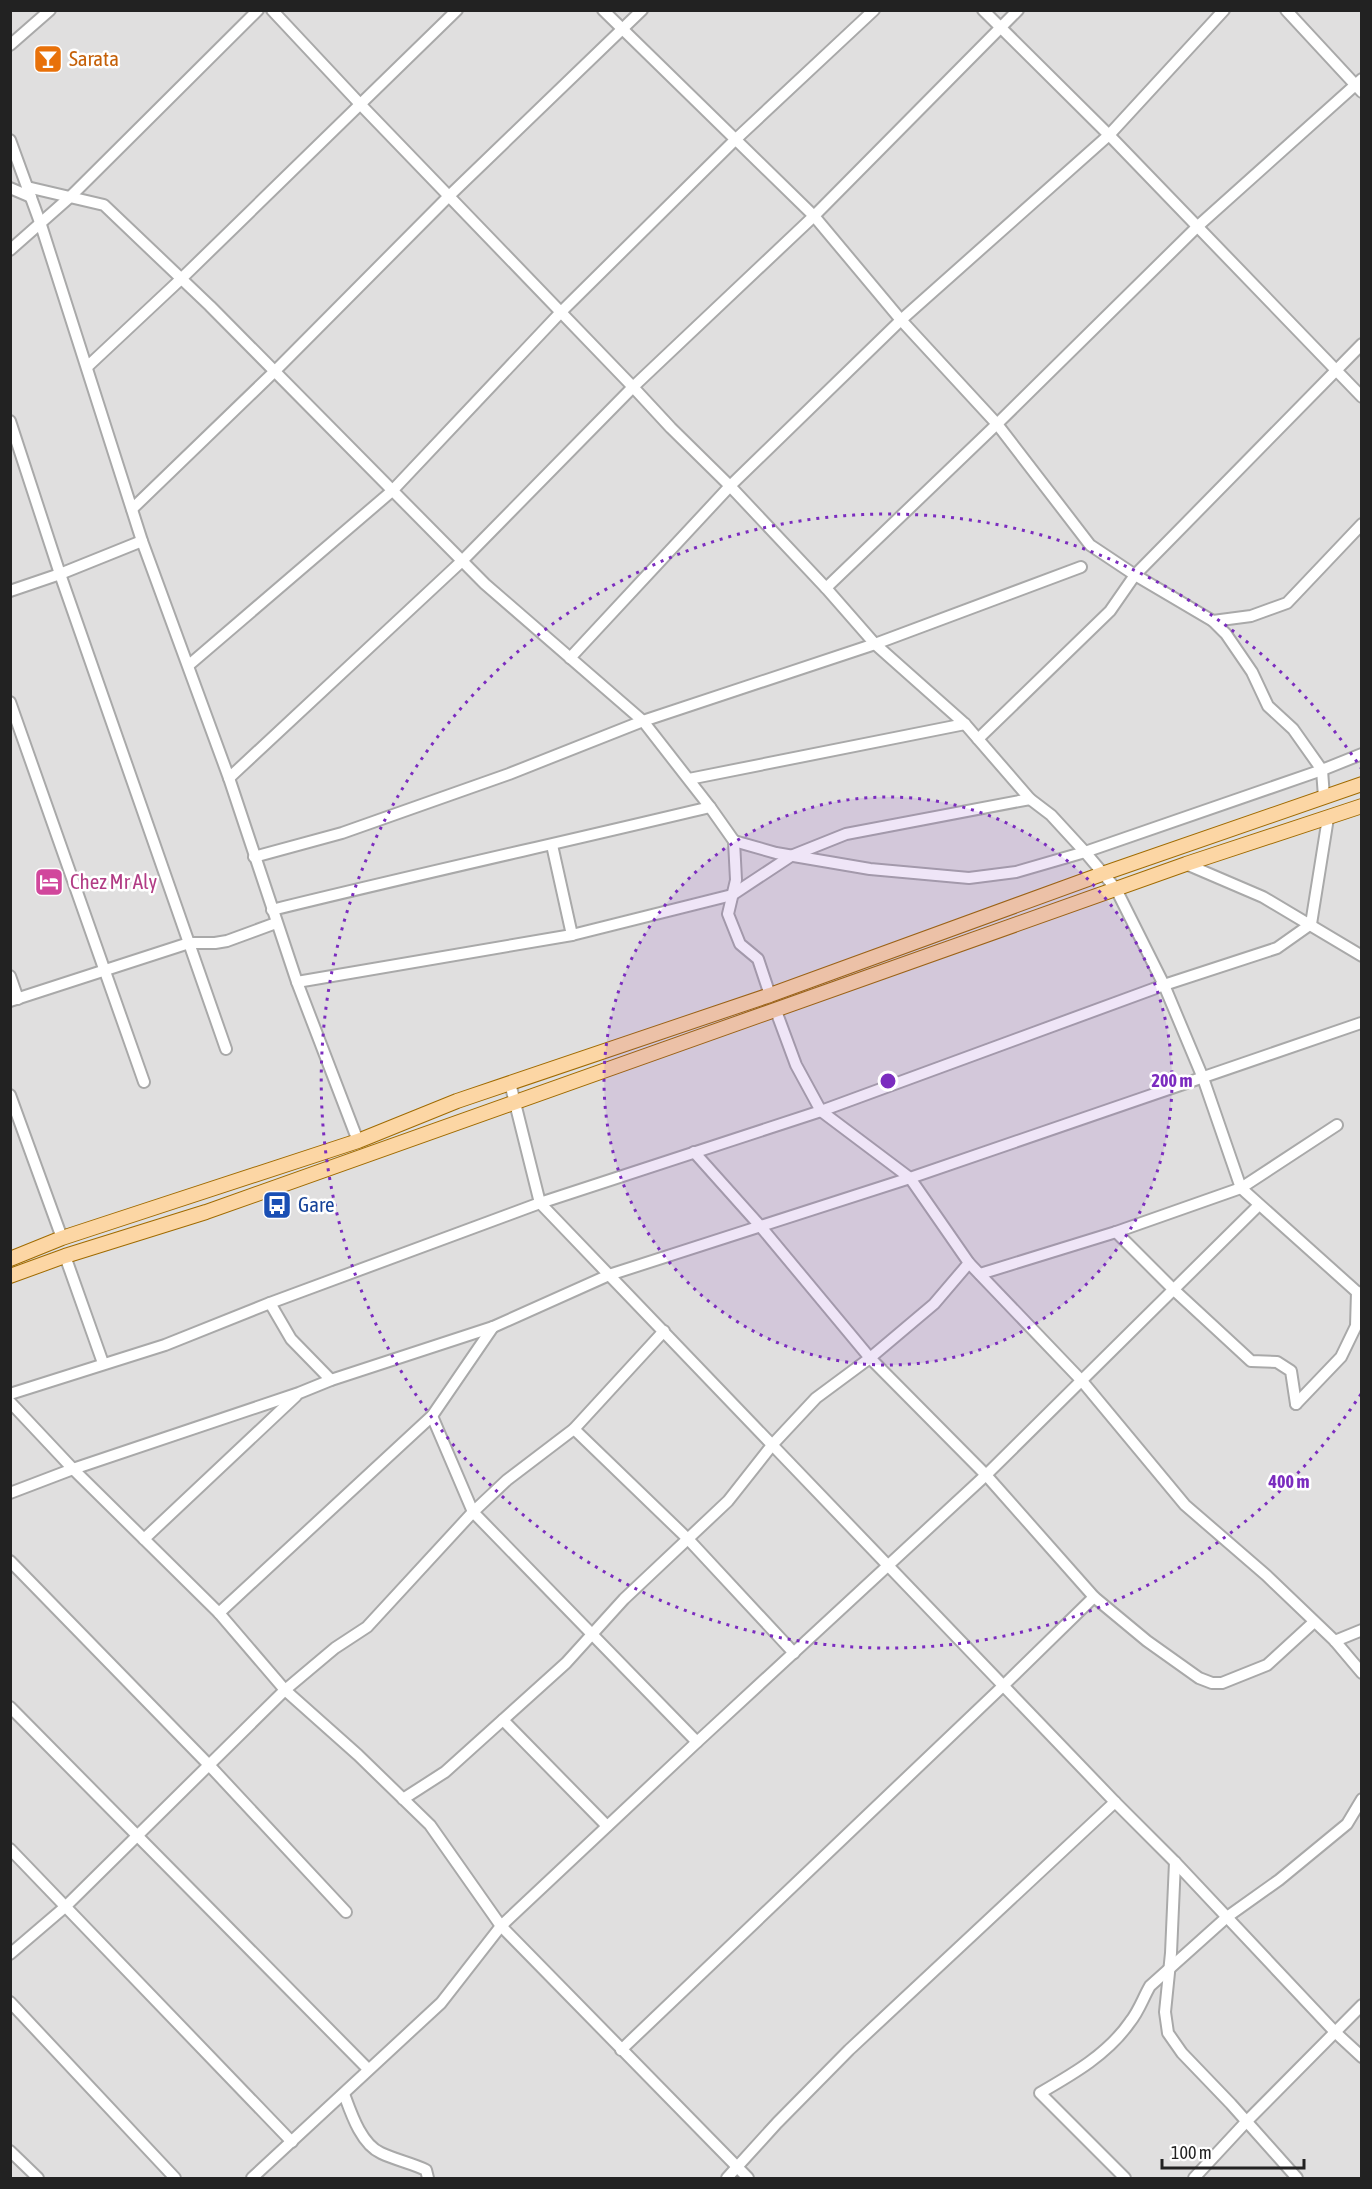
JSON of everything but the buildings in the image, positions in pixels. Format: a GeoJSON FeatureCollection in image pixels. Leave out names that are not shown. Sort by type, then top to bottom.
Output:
{"type":"FeatureCollection","features":[{"type":"Feature","properties":{"kind":"main road"},"geometry":{"type":"LineString","coordinates":[[10,1259],[62,1238],[358,1141],[510,1083],[770,995],[1102,874],[1362,784]]}},
{"type":"Feature","properties":{"kind":"main road"},"geometry":{"type":"LineString","coordinates":[[10,1276],[206,1212],[1185,864],[1362,806]]}},
{"type":"Feature","properties":{"kind":"main road"},"geometry":{"type":"LineString","coordinates":[[358,1141],[364,1157]]}},
{"type":"Feature","properties":{"kind":"street"},"geometry":{"type":"LineString","coordinates":[[10,45],[50,10]]}},
{"type":"Feature","properties":{"kind":"street"},"geometry":{"type":"LineString","coordinates":[[10,250],[41,225],[258,10]]}},
{"type":"Feature","properties":{"kind":"street"},"geometry":{"type":"LineString","coordinates":[[272,10],[670,428],[730,486],[875,644],[964,724],[1030,799],[1051,815],[1116,889],[1164,985],[1203,1078],[1241,1188],[1360,1294],[1356,1326],[1341,1357],[1296,1404],[1291,1371],[1277,1362],[1251,1361],[1173,1289],[1116,1232]]}},
{"type":"Feature","properties":{"kind":"street"},"geometry":{"type":"LineString","coordinates":[[87,367],[182,279],[458,10]]}},
{"type":"Feature","properties":{"kind":"street"},"geometry":{"type":"LineString","coordinates":[[603,10],[814,216],[901,320],[996,424],[1090,545],[1135,575],[1213,621],[1226,634],[1252,672],[1268,706],[1293,729],[1322,770],[1324,797]]}},
{"type":"Feature","properties":{"kind":"street"},"geometry":{"type":"LineString","coordinates":[[132,509],[275,372],[449,196],[642,10]]}},
{"type":"Feature","properties":{"kind":"street"},"geometry":{"type":"LineString","coordinates":[[189,665],[392,491],[561,312],[736,139],[874,10]]}},
{"type":"Feature","properties":{"kind":"street"},"geometry":{"type":"LineString","coordinates":[[983,10],[1109,135],[1362,397]]}},
{"type":"Feature","properties":{"kind":"street"},"geometry":{"type":"LineString","coordinates":[[229,778],[462,561],[633,387],[814,216],[1018,10]]}},
{"type":"Feature","properties":{"kind":"street"},"geometry":{"type":"LineString","coordinates":[[570,658],[730,486],[901,320],[1109,135],[1224,10]]}},
{"type":"Feature","properties":{"kind":"street"},"geometry":{"type":"LineString","coordinates":[[826,588],[1198,226],[1359,85],[1286,10]]}},
{"type":"Feature","properties":{"kind":"street"},"geometry":{"type":"LineString","coordinates":[[10,140],[41,225],[142,541],[229,778],[297,982],[358,1141]]}},
{"type":"Feature","properties":{"kind":"street"},"geometry":{"type":"LineString","coordinates":[[10,188],[104,205],[182,279],[485,584],[643,721],[735,840],[776,853],[870,869],[969,878],[1016,872],[1085,852],[1362,754]]}},
{"type":"Feature","properties":{"kind":"street"},"geometry":{"type":"LineString","coordinates":[[978,739],[1110,611],[1135,575],[1362,344]]}},
{"type":"Feature","properties":{"kind":"street"},"geometry":{"type":"LineString","coordinates":[[10,420],[60,574],[226,1049]]}},
{"type":"Feature","properties":{"kind":"street"},"geometry":{"type":"LineString","coordinates":[[1213,621],[1251,616],[1287,603],[1362,524]]}},
{"type":"Feature","properties":{"kind":"street"},"geometry":{"type":"LineString","coordinates":[[10,591],[60,574],[142,541]]}},
{"type":"Feature","properties":{"kind":"street"},"geometry":{"type":"LineString","coordinates":[[254,857],[342,833],[509,774],[643,721],[875,644],[1081,567]]}},
{"type":"Feature","properties":{"kind":"street"},"geometry":{"type":"LineString","coordinates":[[10,702],[144,1082]]}},
{"type":"Feature","properties":{"kind":"street"},"geometry":{"type":"LineString","coordinates":[[689,779],[964,724]]}},
{"type":"Feature","properties":{"kind":"street"},"geometry":{"type":"LineString","coordinates":[[297,982],[572,935],[732,895],[791,856],[846,834],[1030,799]]}},
{"type":"Feature","properties":{"kind":"street"},"geometry":{"type":"LineString","coordinates":[[272,910],[710,807]]}},
{"type":"Feature","properties":{"kind":"street"},"geometry":{"type":"LineString","coordinates":[[10,1394],[165,1345],[270,1303],[540,1203],[821,1111],[1164,985],[1277,948],[1311,924],[1328,818]]}},
{"type":"Feature","properties":{"kind":"street"},"geometry":{"type":"LineString","coordinates":[[735,840],[736,880],[728,914],[740,944],[758,959],[770,995]]}},
{"type":"Feature","properties":{"kind":"street"},"geometry":{"type":"LineString","coordinates":[[552,845],[572,935]]}},
{"type":"Feature","properties":{"kind":"street"},"geometry":{"type":"LineString","coordinates":[[1185,864],[1263,897],[1362,956]]}},
{"type":"Feature","properties":{"kind":"street"},"geometry":{"type":"LineString","coordinates":[[10,976],[14,1000],[189,943],[227,941],[276,923]]}},
{"type":"Feature","properties":{"kind":"street"},"geometry":{"type":"LineString","coordinates":[[776,1011],[795,1065],[821,1111],[910,1178],[969,1263],[1082,1381],[1185,1505],[1266,1575],[1335,1641],[1362,1673]]}},
{"type":"Feature","properties":{"kind":"street"},"geometry":{"type":"LineString","coordinates":[[10,1493],[331,1380],[494,1327],[609,1275],[910,1178],[1361,1023]]}},
{"type":"Feature","properties":{"kind":"street"},"geometry":{"type":"LineString","coordinates":[[510,1083],[540,1203],[1175,1862],[1335,2032],[1362,2057]]}},
{"type":"Feature","properties":{"kind":"street"},"geometry":{"type":"LineString","coordinates":[[10,1095],[62,1238]]}},
{"type":"Feature","properties":{"kind":"street"},"geometry":{"type":"LineString","coordinates":[[980,1274],[1116,1232],[1241,1188],[1337,1125]]}},
{"type":"Feature","properties":{"kind":"street"},"geometry":{"type":"LineString","coordinates":[[694,1152],[761,1227],[870,1358],[986,1475],[1094,1597],[1147,1641],[1199,1678],[1212,1683],[1222,1683],[1267,1665],[1314,1622]]}},
{"type":"Feature","properties":{"kind":"street"},"geometry":{"type":"LineString","coordinates":[[252,2178],[441,2003],[501,1926],[986,1475],[1259,1205]]}},
{"type":"Feature","properties":{"kind":"street"},"geometry":{"type":"LineString","coordinates":[[66,1256],[103,1364]]}},
{"type":"Feature","properties":{"kind":"street"},"geometry":{"type":"LineString","coordinates":[[403,1799],[445,1772],[566,1663],[624,1599],[728,1501],[773,1444],[816,1398],[870,1358],[934,1304],[969,1263]]}},
{"type":"Feature","properties":{"kind":"street"},"geometry":{"type":"LineString","coordinates":[[270,1303],[291,1339],[331,1380]]}},
{"type":"Feature","properties":{"kind":"street"},"geometry":{"type":"LineString","coordinates":[[219,1613],[432,1416],[494,1327]]}},
{"type":"Feature","properties":{"kind":"street"},"geometry":{"type":"LineString","coordinates":[[10,1954],[64,1907],[138,1836],[285,1690],[335,1648],[367,1627],[473,1512],[507,1480],[574,1429],[664,1332]]}},
{"type":"Feature","properties":{"kind":"street"},"geometry":{"type":"LineString","coordinates":[[144,1539],[299,1393]]}},
{"type":"Feature","properties":{"kind":"street"},"geometry":{"type":"LineString","coordinates":[[10,1402],[73,1469],[219,1613],[285,1690],[430,1825],[501,1926],[748,2178]]}},
{"type":"Feature","properties":{"kind":"street"},"geometry":{"type":"LineString","coordinates":[[432,1416],[473,1512],[697,1742]]}},
{"type":"Feature","properties":{"kind":"street"},"geometry":{"type":"LineString","coordinates":[[574,1429],[688,1539],[794,1653]]}},
{"type":"Feature","properties":{"kind":"street"},"geometry":{"type":"LineString","coordinates":[[10,1561],[209,1765],[346,1912]]}},
{"type":"Feature","properties":{"kind":"street"},"geometry":{"type":"LineString","coordinates":[[621,2050],[1094,1597]]}},
{"type":"Feature","properties":{"kind":"street"},"geometry":{"type":"LineString","coordinates":[[1335,1641],[1362,1630]]}},
{"type":"Feature","properties":{"kind":"street"},"geometry":{"type":"LineString","coordinates":[[10,1707],[368,2069]]}},
{"type":"Feature","properties":{"kind":"street"},"geometry":{"type":"LineString","coordinates":[[503,1720],[607,1826]]}},
{"type":"Feature","properties":{"kind":"street"},"geometry":{"type":"LineString","coordinates":[[1125,2178],[1040,2093],[1075,2073],[1103,2052],[1129,2025],[1144,2001],[1150,1986],[1227,1917],[1280,1880],[1340,1831],[1362,1799]]}},
{"type":"Feature","properties":{"kind":"street"},"geometry":{"type":"LineString","coordinates":[[728,2178],[736,2166],[849,2050],[1115,1802]]}},
{"type":"Feature","properties":{"kind":"street"},"geometry":{"type":"LineString","coordinates":[[10,1849],[292,2142]]}},
{"type":"Feature","properties":{"kind":"street"},"geometry":{"type":"LineString","coordinates":[[1175,1862],[1165,2012],[1168,2033],[1182,2053],[1297,2178]]}},
{"type":"Feature","properties":{"kind":"street"},"geometry":{"type":"LineString","coordinates":[[10,2002],[175,2178]]}},
{"type":"Feature","properties":{"kind":"street"},"geometry":{"type":"LineString","coordinates":[[1194,2178],[1362,2005]]}},
{"type":"Feature","properties":{"kind":"street"},"geometry":{"type":"LineString","coordinates":[[344,2094],[350,2112],[365,2139],[379,2152],[426,2170],[428,2178]]}},
{"type":"Feature","properties":{"kind":"street"},"geometry":{"type":"LineString","coordinates":[[10,2151],[38,2178]]}},
{"type":"Feature","properties":{"kind":"shaded area"},"geometry":{"type":"Polygon","coordinates":[[[11,11],[1361,11],[1361,2178],[11,2178],[11,11]]]}},
{"type":"Feature","properties":{"kind":"place","name":"Sarata"},"geometry":{"type":"Point","coordinates":[48,59]}},
{"type":"Feature","properties":{"kind":"place","name":"Chez Mr Aly"},"geometry":{"type":"Point","coordinates":[49,882]}},
{"type":"Feature","properties":{"kind":"place","name":"Gare"},"geometry":{"type":"Point","coordinates":[277,1205]}}]}
